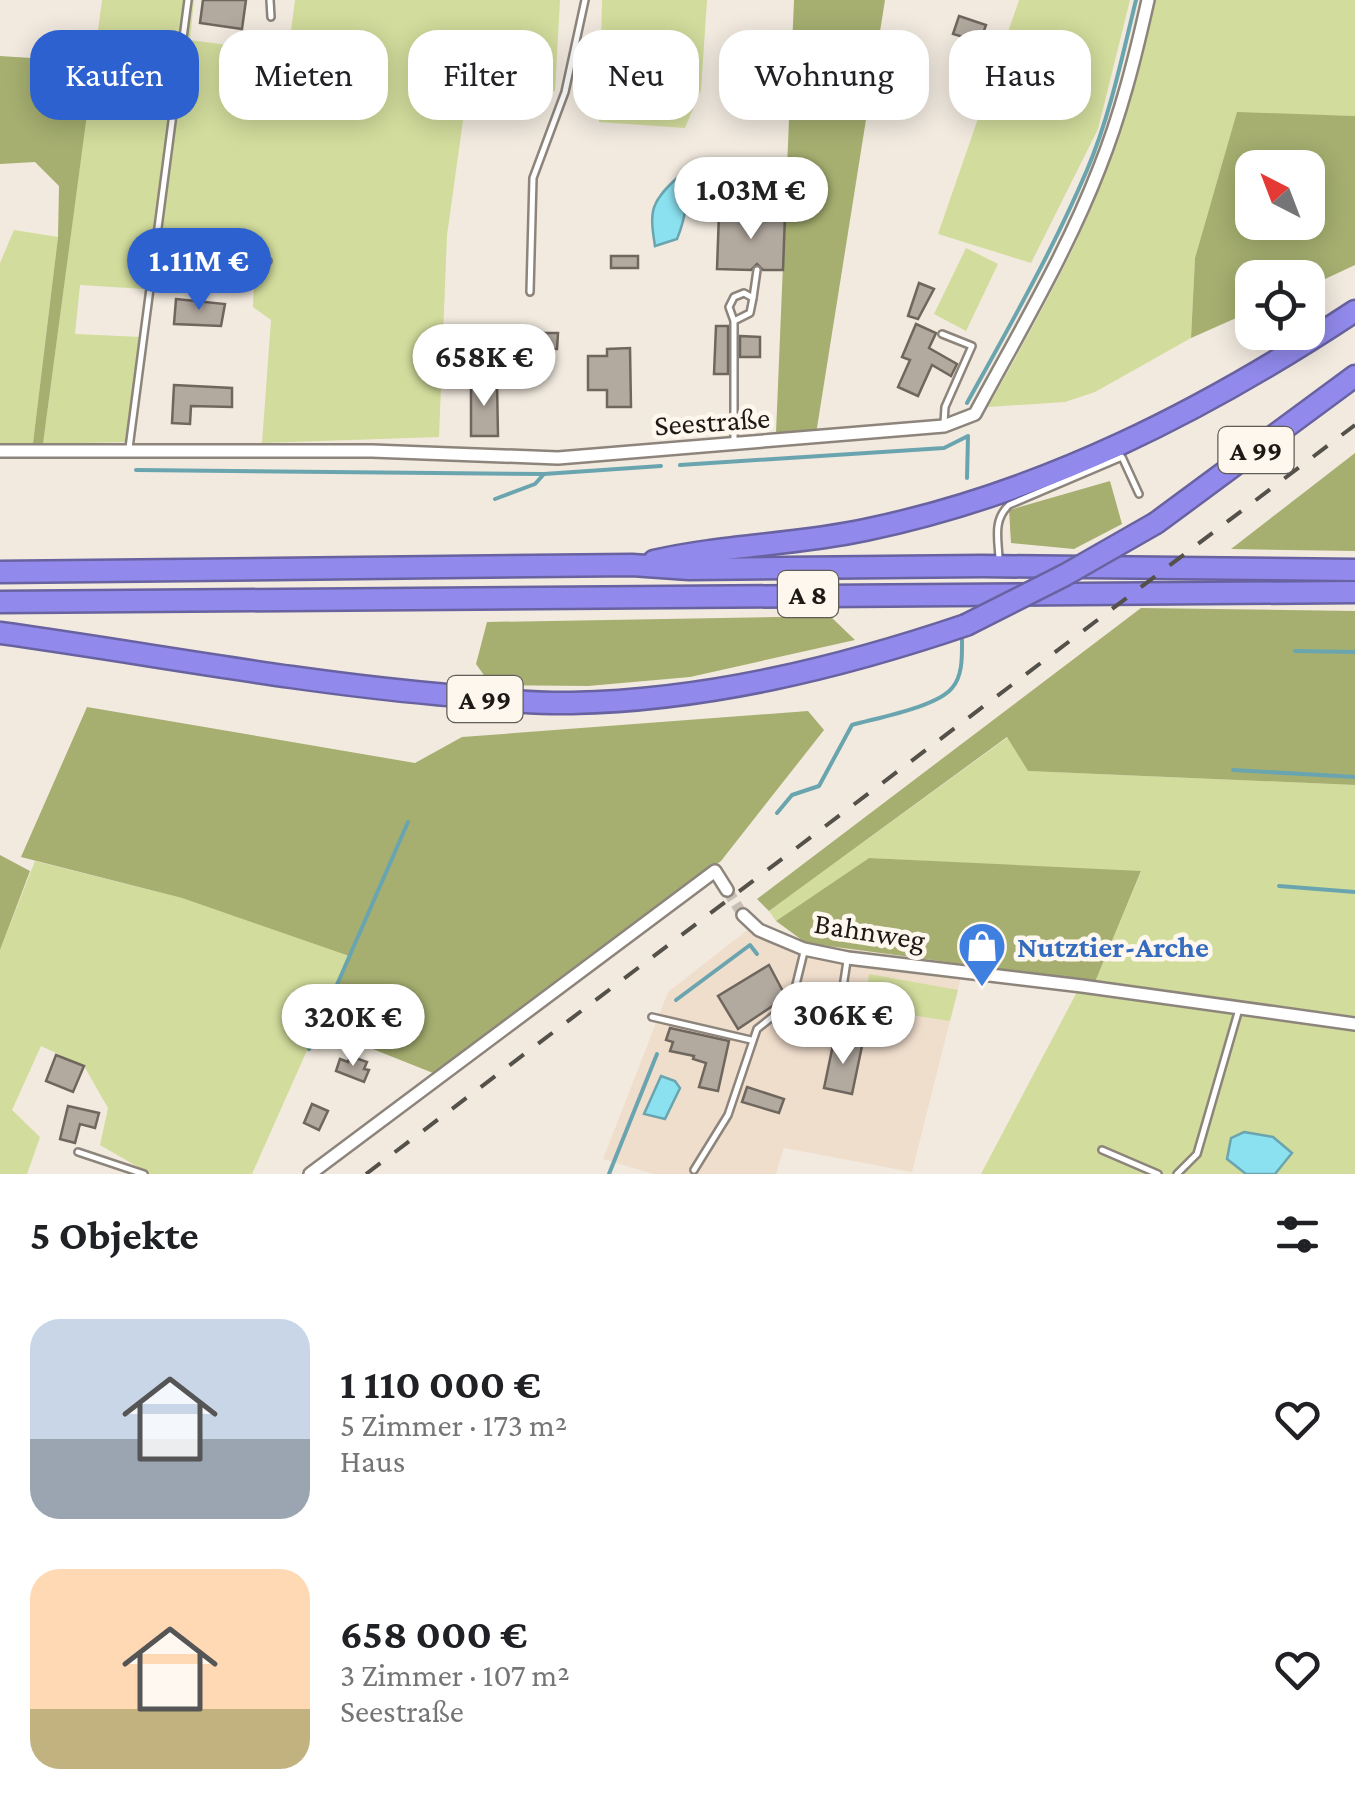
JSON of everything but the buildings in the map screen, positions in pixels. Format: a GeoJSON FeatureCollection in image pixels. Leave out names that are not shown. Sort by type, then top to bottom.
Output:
{"type":"FeatureCollection","features":[{"type":"Feature","properties":{"kind":"highway","name":"A 99"},"geometry":{"type":"LineString","coordinates":[[632,566],[692,552],[864,530],[960,506],[1042,478],[1163,426],[1241,383],[1355,311]]}},
{"type":"Feature","properties":{"kind":"highway","name":"A 99"},"geometry":{"type":"LineString","coordinates":[[0,633],[372,688],[570,703],[644,699],[802,674],[884,653],[966,625],[1064,576],[1156,523],[1355,376]]}},
{"type":"Feature","properties":{"kind":"highway","name":"A 8"},"geometry":{"type":"LineString","coordinates":[[0,572],[632,566],[689,570],[1000,566],[1355,570]]}},
{"type":"Feature","properties":{"kind":"highway","name":"A 8"},"geometry":{"type":"LineString","coordinates":[[0,602],[1355,592]]}},
{"type":"Feature","properties":{"kind":"street","name":"Seestraße"},"geometry":{"type":"LineString","coordinates":[[0,451],[372,451],[558,458],[944,426],[975,414],[1065,248],[1099,170],[1129,86],[1148,0]]}},
{"type":"Feature","properties":{"kind":"street"},"geometry":{"type":"LineString","coordinates":[[310,1174],[715,871],[727,890]]}},
{"type":"Feature","properties":{"kind":"street","name":"Bahnweg"},"geometry":{"type":"LineString","coordinates":[[744,915],[759,930],[804,948],[848,958],[1355,1024]]}},
{"type":"Feature","properties":{"kind":"lane"},"geometry":{"type":"LineString","coordinates":[[129,451],[188,0]]}},
{"type":"Feature","properties":{"kind":"lane"},"geometry":{"type":"LineString","coordinates":[[270,0],[271,17]]}},
{"type":"Feature","properties":{"kind":"lane"},"geometry":{"type":"LineString","coordinates":[[530,292],[532,178],[565,92],[585,0]]}},
{"type":"Feature","properties":{"kind":"lane"},"geometry":{"type":"LineString","coordinates":[[155,249],[268,261]]}},
{"type":"Feature","properties":{"kind":"lane"},"geometry":{"type":"LineString","coordinates":[[734,321],[750,313],[757,270]]}},
{"type":"Feature","properties":{"kind":"lane"},"geometry":{"type":"LineString","coordinates":[[733,445],[734,321],[729,307],[734,297],[744,293],[753,298]]}},
{"type":"Feature","properties":{"kind":"lane"},"geometry":{"type":"LineString","coordinates":[[942,334],[972,346],[946,407],[944,426]]}},
{"type":"Feature","properties":{"kind":"lane"},"geometry":{"type":"LineString","coordinates":[[750,428],[750,444]]}},
{"type":"Feature","properties":{"kind":"lane"},"geometry":{"type":"LineString","coordinates":[[1000,566],[997,525],[1000,513],[1009,505],[1122,457],[1138,494]]}},
{"type":"Feature","properties":{"kind":"lane"},"geometry":{"type":"LineString","coordinates":[[694,1170],[728,1115],[757,1029],[792,1001],[804,948]]}},
{"type":"Feature","properties":{"kind":"lane"},"geometry":{"type":"LineString","coordinates":[[837,1027],[848,958]]}},
{"type":"Feature","properties":{"kind":"lane"},"geometry":{"type":"LineString","coordinates":[[1177,1174],[1197,1154],[1239,1009]]}},
{"type":"Feature","properties":{"kind":"lane"},"geometry":{"type":"LineString","coordinates":[[652,1017],[751,1040]]}},
{"type":"Feature","properties":{"kind":"lane"},"geometry":{"type":"LineString","coordinates":[[1102,1150],[1158,1174]]}},
{"type":"Feature","properties":{"kind":"lane"},"geometry":{"type":"LineString","coordinates":[[78,1152],[144,1174]]}},
{"type":"Feature","properties":{"kind":"shaded area"},"geometry":{"type":"Polygon","coordinates":[[[755,924],[806,943],[964,965],[912,1172],[784,1148],[776,1174],[653,1174],[603,1159],[668,992],[755,924]]]}},
{"type":"Feature","properties":{"kind":"green space"},"geometry":{"type":"Polygon","coordinates":[[[102,0],[194,0],[191,30],[98,30],[102,0]]]}},
{"type":"Feature","properties":{"kind":"green space"},"geometry":{"type":"Polygon","coordinates":[[[295,0],[560,0],[555,91],[553,30],[408,30],[408,120],[463,120],[447,235],[439,437],[262,443],[271,320],[253,307],[254,282],[183,279],[177,291],[80,285],[75,334],[141,337],[127,442],[43,444],[86,120],[199,120],[199,41],[219,44],[219,120],[388,120],[388,30],[291,30],[295,0]]]}},
{"type":"Feature","properties":{"kind":"green space"},"geometry":{"type":"Polygon","coordinates":[[[602,0],[707,0],[699,95],[699,30],[601,30],[602,0]]]}},
{"type":"Feature","properties":{"kind":"green space"},"geometry":{"type":"Polygon","coordinates":[[[794,0],[885,0],[880,30],[793,30],[794,0]]]}},
{"type":"Feature","properties":{"kind":"green space"},"geometry":{"type":"Polygon","coordinates":[[[1019,0],[1130,0],[1098,129],[1031,263],[938,234],[977,120],[1091,120],[1091,30],[1009,30],[1019,0]]]}},
{"type":"Feature","properties":{"kind":"green space"},"geometry":{"type":"Polygon","coordinates":[[[1154,0],[1355,0],[1355,116],[1237,113],[1195,258],[1191,338],[1095,392],[1065,402],[988,407],[1050,295],[1091,208],[1125,113],[1154,0]]]}},
{"type":"Feature","properties":{"kind":"green space"},"geometry":{"type":"Polygon","coordinates":[[[0,56],[30,58],[30,120],[86,120],[43,444],[33,443],[58,237],[59,186],[35,162],[0,164],[0,56]]]}},
{"type":"Feature","properties":{"kind":"green space"},"geometry":{"type":"Polygon","coordinates":[[[1237,112],[1355,116],[1355,265],[1325,279],[1325,260],[1235,260],[1235,319],[1191,338],[1195,258],[1237,112]]]}},
{"type":"Feature","properties":{"kind":"green space"},"geometry":{"type":"Polygon","coordinates":[[[599,120],[688,120],[685,128],[599,120]]]}},
{"type":"Feature","properties":{"kind":"green space"},"geometry":{"type":"Polygon","coordinates":[[[789,120],[866,120],[816,434],[776,433],[789,120]]]}},
{"type":"Feature","properties":{"kind":"green space"},"geometry":{"type":"Polygon","coordinates":[[[14,230],[58,237],[33,443],[0,443],[0,263],[14,230]]]}},
{"type":"Feature","properties":{"kind":"green space"},"geometry":{"type":"Polygon","coordinates":[[[966,248],[998,264],[966,331],[934,314],[966,248]]]}},
{"type":"Feature","properties":{"kind":"green space"},"geometry":{"type":"Polygon","coordinates":[[[1355,453],[1355,551],[1231,549],[1355,453]]]}},
{"type":"Feature","properties":{"kind":"green space"},"geometry":{"type":"Polygon","coordinates":[[[1110,481],[1122,524],[1074,549],[1011,543],[1009,510],[1110,481]]]}},
{"type":"Feature","properties":{"kind":"green space"},"geometry":{"type":"Polygon","coordinates":[[[1141,608],[1355,611],[1355,785],[1028,771],[1007,737],[769,911],[757,899],[1141,608]]]}},
{"type":"Feature","properties":{"kind":"green space"},"geometry":{"type":"Polygon","coordinates":[[[830,616],[855,640],[690,677],[588,686],[491,685],[476,664],[487,622],[830,616]]]}},
{"type":"Feature","properties":{"kind":"green space"},"geometry":{"type":"Polygon","coordinates":[[[87,707],[415,763],[462,737],[808,711],[824,730],[721,861],[433,1073],[320,1028],[349,956],[182,898],[21,857],[87,707]]]}},
{"type":"Feature","properties":{"kind":"green space"},"geometry":{"type":"Polygon","coordinates":[[[1008,737],[1028,771],[1355,785],[1355,1018],[1095,982],[1141,872],[869,858],[776,921],[769,911],[1008,737]]]}},
{"type":"Feature","properties":{"kind":"green space"},"geometry":{"type":"Polygon","coordinates":[[[0,855],[30,871],[0,950],[0,855]]]}},
{"type":"Feature","properties":{"kind":"green space"},"geometry":{"type":"Polygon","coordinates":[[[869,858],[1141,871],[1095,982],[806,943],[776,921],[869,858]]]}},
{"type":"Feature","properties":{"kind":"green space"},"geometry":{"type":"Polygon","coordinates":[[[35,861],[182,898],[349,956],[252,1174],[150,1174],[100,1145],[108,1108],[84,1066],[41,1046],[12,1110],[40,1137],[27,1174],[0,1174],[0,950],[35,861]]]}},
{"type":"Feature","properties":{"kind":"green space"},"geometry":{"type":"Polygon","coordinates":[[[869,974],[958,990],[950,1021],[864,1008],[869,974]]]}},
{"type":"Feature","properties":{"kind":"green space"},"geometry":{"type":"Polygon","coordinates":[[[1078,990],[1355,1030],[1355,1174],[981,1174],[1078,990]]]}},
{"type":"Feature","properties":{"kind":"water"},"geometry":{"type":"Polygon","coordinates":[[[677,178],[685,200],[680,231],[677,239],[655,246],[654,208],[677,178]]]}},
{"type":"Feature","properties":{"kind":"water"},"geometry":{"type":"Polygon","coordinates":[[[661,1076],[675,1081],[680,1088],[665,1119],[644,1114],[661,1076]]]}},
{"type":"Feature","properties":{"kind":"water"},"geometry":{"type":"Polygon","coordinates":[[[1244,1132],[1273,1137],[1292,1153],[1275,1174],[1246,1174],[1227,1159],[1231,1138],[1244,1132]]]}},
{"type":"Feature","properties":{"kind":"waterway"},"geometry":{"type":"LineString","coordinates":[[967,403],[1045,259],[1087,170],[1109,108],[1136,0]]}},
{"type":"Feature","properties":{"kind":"waterway"},"geometry":{"type":"LineString","coordinates":[[680,465],[944,448],[968,436],[967,478]]}},
{"type":"Feature","properties":{"kind":"waterway"},"geometry":{"type":"LineString","coordinates":[[495,499],[535,484],[544,474],[661,466]]}},
{"type":"Feature","properties":{"kind":"waterway"},"geometry":{"type":"LineString","coordinates":[[136,470],[544,474]]}},
{"type":"Feature","properties":{"kind":"waterway"},"geometry":{"type":"LineString","coordinates":[[777,813],[792,795],[819,786],[852,725],[920,706],[952,688],[960,671],[962,640]]}},
{"type":"Feature","properties":{"kind":"waterway"},"geometry":{"type":"LineString","coordinates":[[1295,651],[1355,652]]}},
{"type":"Feature","properties":{"kind":"waterway"},"geometry":{"type":"LineString","coordinates":[[1233,770],[1355,777]]}},
{"type":"Feature","properties":{"kind":"waterway"},"geometry":{"type":"LineString","coordinates":[[309,1049],[408,822]]}},
{"type":"Feature","properties":{"kind":"waterway"},"geometry":{"type":"LineString","coordinates":[[1279,886],[1355,892]]}},
{"type":"Feature","properties":{"kind":"waterway"},"geometry":{"type":"LineString","coordinates":[[676,1000],[750,945],[757,954]]}},
{"type":"Feature","properties":{"kind":"waterway"},"geometry":{"type":"LineString","coordinates":[[609,1174],[657,1054]]}},
{"type":"Feature","properties":{"kind":"tunnel"},"geometry":{"type":"LineString","coordinates":[[727,890],[743,915]]}},
{"type":"Feature","properties":{"kind":"railway"},"geometry":{"type":"LineString","coordinates":[[366,1174],[1355,425]]}},
{"type":"Feature","properties":{"kind":"place","name":"Nutztier-Arche"},"geometry":{"type":"Point","coordinates":[982,988]}}]}
